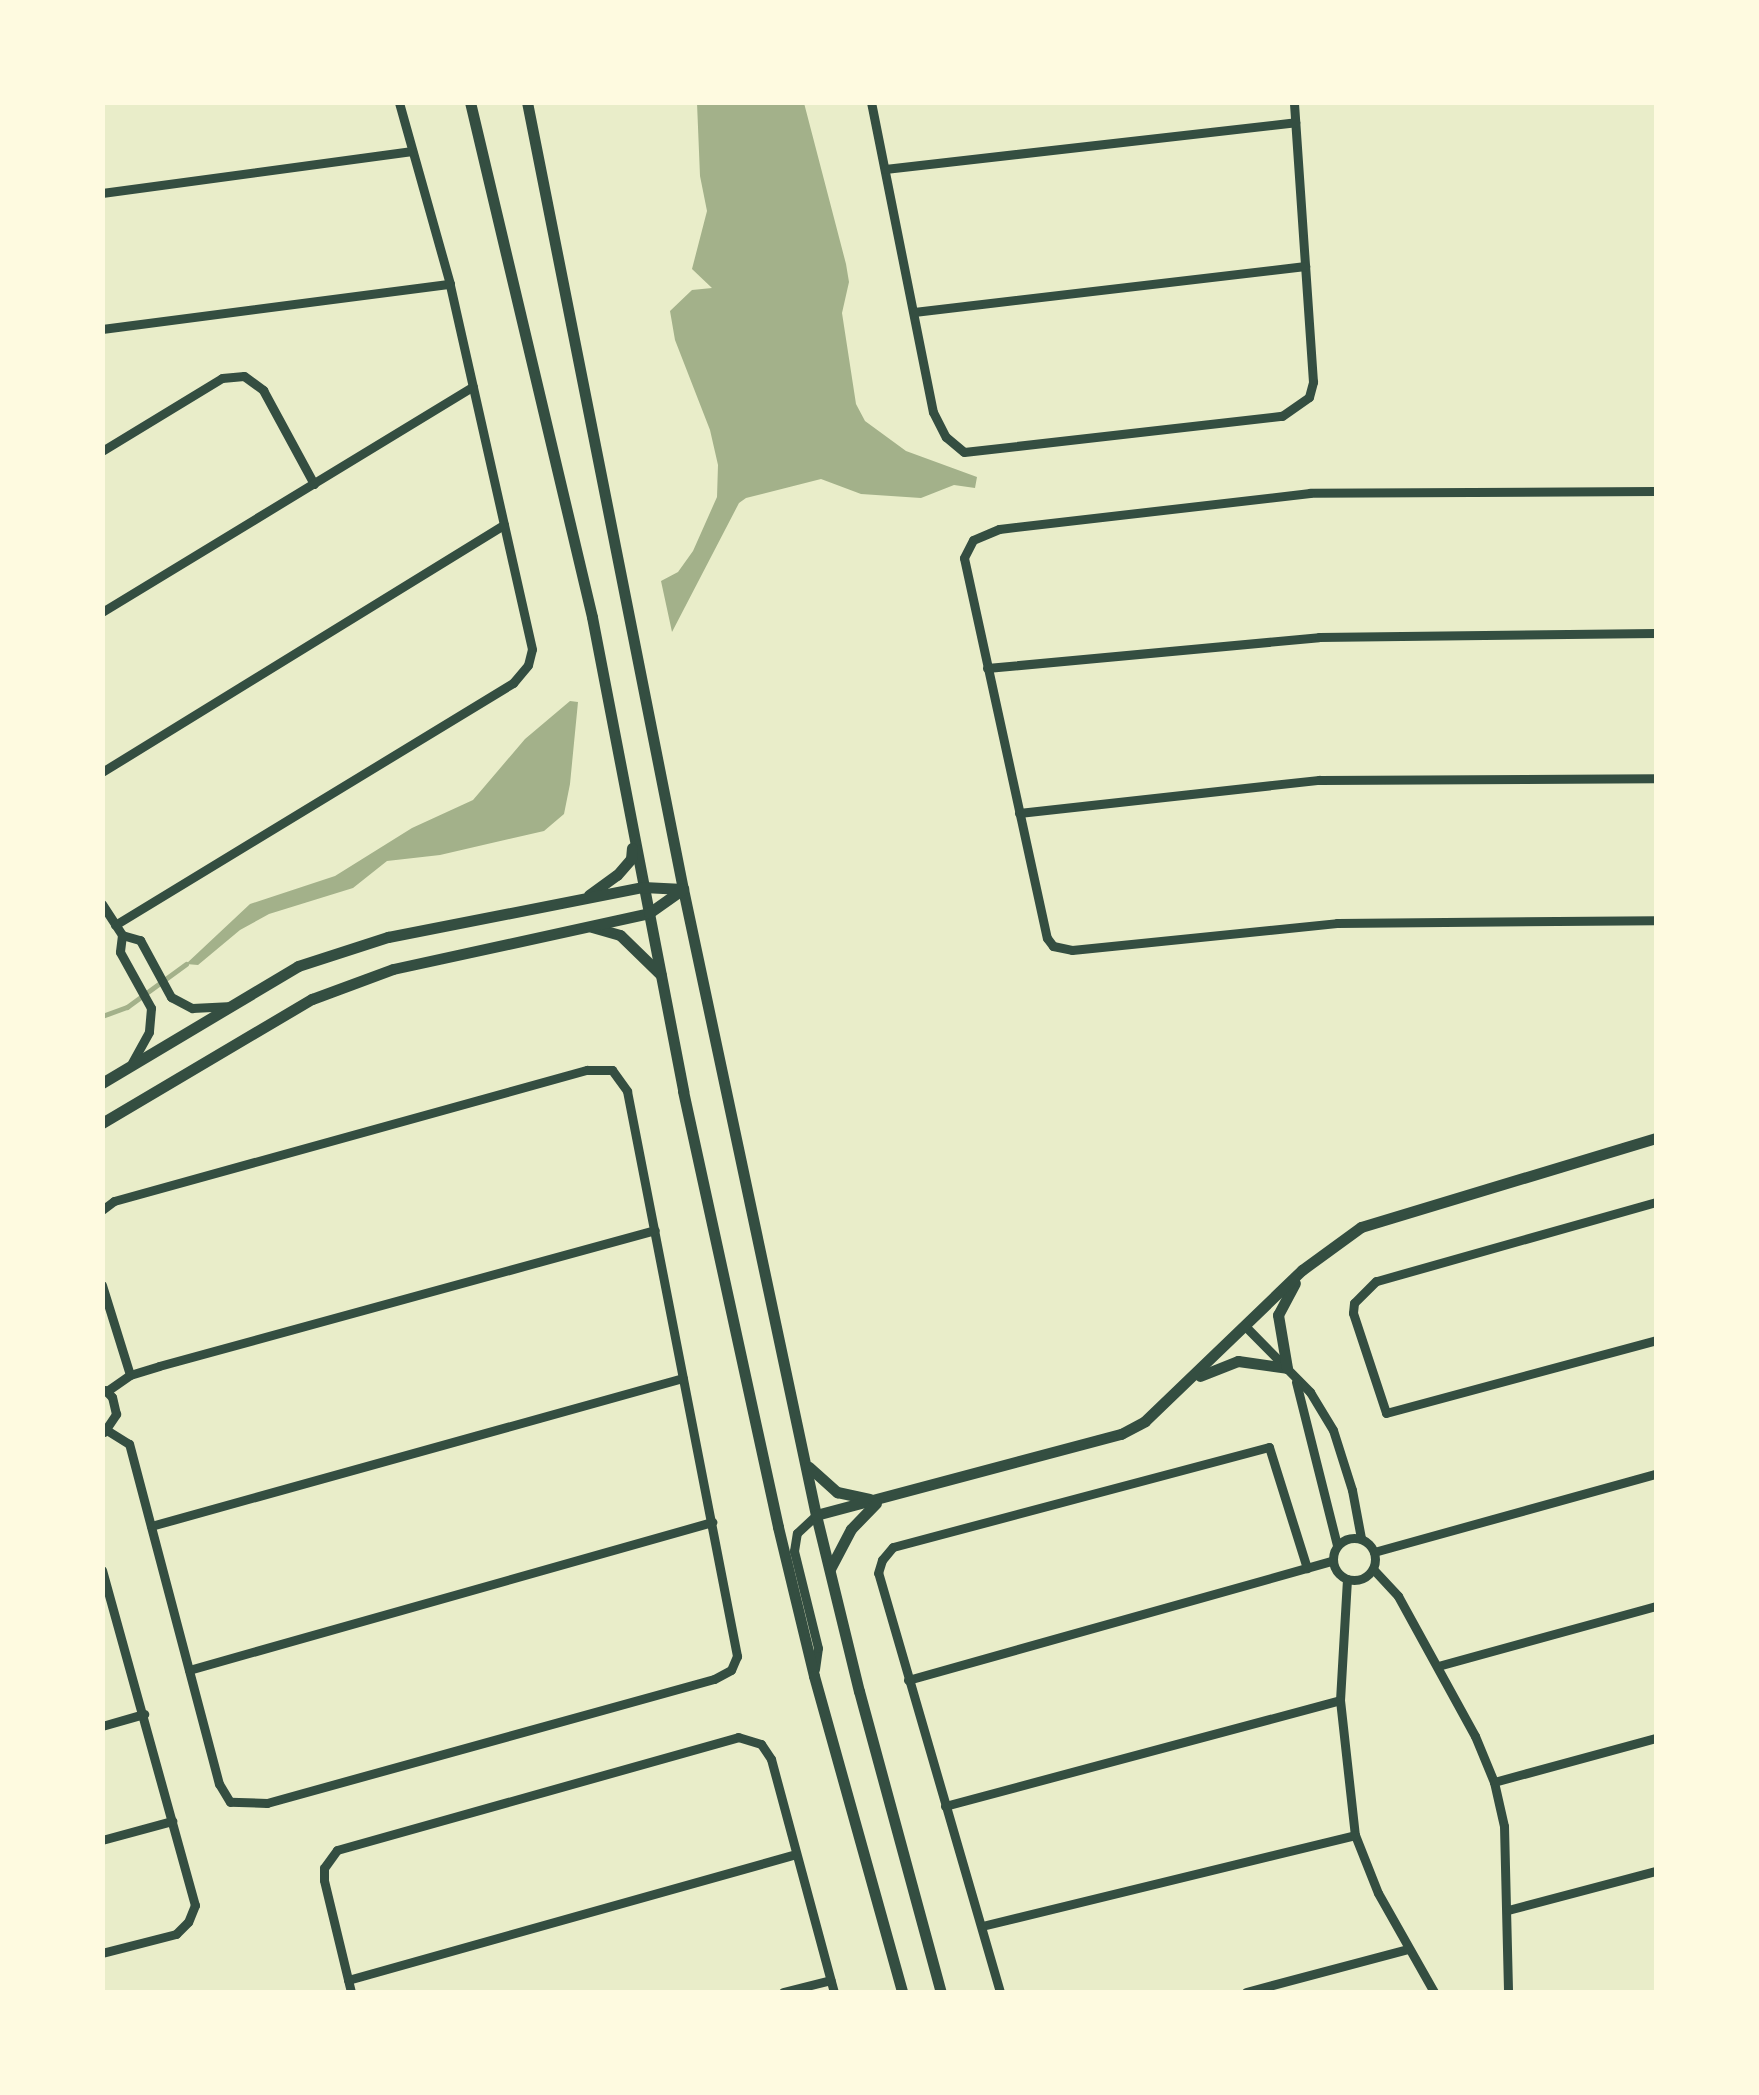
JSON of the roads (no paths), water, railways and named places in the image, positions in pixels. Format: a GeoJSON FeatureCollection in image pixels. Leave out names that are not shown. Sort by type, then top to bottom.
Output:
{"type":"FeatureCollection","features":[{"type":"Feature","properties":{"kind":"street"},"geometry":{"type":"LineString","coordinates":[[115,925],[513,682],[528,664],[532,649],[450,284],[398,102]]}},
{"type":"Feature","properties":{"kind":"street"},"geometry":{"type":"LineString","coordinates":[[470,102],[592,617],[660,975],[814,1676],[902,1992]]}},
{"type":"Feature","properties":{"kind":"street"},"geometry":{"type":"LineString","coordinates":[[527,102],[683,889],[816,1515],[941,1992]]}},
{"type":"Feature","properties":{"kind":"street"},"geometry":{"type":"LineString","coordinates":[[871,102],[933,412],[946,437],[964,452],[1264,418],[1297,409],[1309,397],[1313,382],[1294,102]]}},
{"type":"Feature","properties":{"kind":"street"},"geometry":{"type":"LineString","coordinates":[[885,169],[1295,122]]}},
{"type":"Feature","properties":{"kind":"street"},"geometry":{"type":"LineString","coordinates":[[102,193],[412,151]]}},
{"type":"Feature","properties":{"kind":"street"},"geometry":{"type":"LineString","coordinates":[[914,312],[1305,266]]}},
{"type":"Feature","properties":{"kind":"street"},"geometry":{"type":"LineString","coordinates":[[102,329],[450,284]]}},
{"type":"Feature","properties":{"kind":"street"},"geometry":{"type":"LineString","coordinates":[[102,451],[222,378],[244,376],[263,390],[314,484]]}},
{"type":"Feature","properties":{"kind":"street"},"geometry":{"type":"LineString","coordinates":[[102,612],[473,386]]}},
{"type":"Feature","properties":{"kind":"street"},"geometry":{"type":"LineString","coordinates":[[1656,491],[1310,494],[1000,529],[973,540],[964,558],[1047,938],[1053,946],[1072,950],[1338,923],[1656,920]]}},
{"type":"Feature","properties":{"kind":"street"},"geometry":{"type":"LineString","coordinates":[[102,772],[504,525]]}},
{"type":"Feature","properties":{"kind":"street"},"geometry":{"type":"LineString","coordinates":[[987,668],[1319,637],[1656,633]]}},
{"type":"Feature","properties":{"kind":"street"},"geometry":{"type":"LineString","coordinates":[[1019,813],[1319,780],[1656,778]]}},
{"type":"Feature","properties":{"kind":"street"},"geometry":{"type":"LineString","coordinates":[[581,900],[617,875],[630,859],[634,838]]}},
{"type":"Feature","properties":{"kind":"street"},"geometry":{"type":"LineString","coordinates":[[102,1084],[298,966],[388,937],[643,886],[683,889]]}},
{"type":"Feature","properties":{"kind":"street"},"geometry":{"type":"LineString","coordinates":[[102,1122],[312,999],[393,969],[649,913],[683,889]]}},
{"type":"Feature","properties":{"kind":"street"},"geometry":{"type":"LineString","coordinates":[[102,904],[122,935],[140,940],[171,997],[192,1008],[228,1006]]}},
{"type":"Feature","properties":{"kind":"street"},"geometry":{"type":"LineString","coordinates":[[588,925],[620,936],[660,975]]}},
{"type":"Feature","properties":{"kind":"street"},"geometry":{"type":"LineString","coordinates":[[122,935],[120,952],[152,1008],[149,1032],[131,1065]]}},
{"type":"Feature","properties":{"kind":"street"},"geometry":{"type":"LineString","coordinates":[[102,1210],[114,1201],[600,1068],[612,1070],[627,1091],[737,1656],[731,1670],[714,1679],[267,1804],[230,1802],[219,1784],[129,1444],[105,1431],[116,1414],[104,1390],[130,1375],[654,1230]]}},
{"type":"Feature","properties":{"kind":"street"},"geometry":{"type":"LineString","coordinates":[[814,1676],[818,1648],[794,1552],[797,1533],[816,1515],[1121,1434],[1145,1421],[1302,1270],[1361,1227],[1656,1138]]}},
{"type":"Feature","properties":{"kind":"street"},"geometry":{"type":"LineString","coordinates":[[1656,1202],[1367,1287],[1354,1303],[1381,1409],[1386,1413],[1656,1340]]}},
{"type":"Feature","properties":{"kind":"street"},"geometry":{"type":"LineString","coordinates":[[1286,1368],[1278,1315],[1302,1270]]}},
{"type":"Feature","properties":{"kind":"street"},"geometry":{"type":"LineString","coordinates":[[102,1285],[130,1375]]}},
{"type":"Feature","properties":{"kind":"street"},"geometry":{"type":"LineString","coordinates":[[1245,1326],[1310,1392],[1333,1430],[1352,1490],[1361,1538],[1374,1552],[1373,1569],[1398,1596],[1438,1666],[1494,1782],[1504,1826],[1508,1992]]}},
{"type":"Feature","properties":{"kind":"street"},"geometry":{"type":"LineString","coordinates":[[1187,1382],[1238,1361],[1286,1368]]}},
{"type":"Feature","properties":{"kind":"street"},"geometry":{"type":"LineString","coordinates":[[151,1526],[682,1378]]}},
{"type":"Feature","properties":{"kind":"street"},"geometry":{"type":"LineString","coordinates":[[1296,1382],[1337,1545],[1332,1561]]}},
{"type":"Feature","properties":{"kind":"street"},"geometry":{"type":"LineString","coordinates":[[1000,1992],[878,1573],[882,1560],[892,1547],[1269,1447],[1307,1568]]}},
{"type":"Feature","properties":{"kind":"street"},"geometry":{"type":"LineString","coordinates":[[806,1464],[837,1492],[879,1500]]}},
{"type":"Feature","properties":{"kind":"street"},"geometry":{"type":"LineString","coordinates":[[1374,1552],[1656,1474]]}},
{"type":"Feature","properties":{"kind":"street"},"geometry":{"type":"LineString","coordinates":[[830,1570],[851,1529],[879,1500]]}},
{"type":"Feature","properties":{"kind":"street"},"geometry":{"type":"LineString","coordinates":[[189,1670],[712,1522]]}},
{"type":"Feature","properties":{"kind":"street"},"geometry":{"type":"LineString","coordinates":[[1337,1545],[1348,1538],[1361,1538]]}},
{"type":"Feature","properties":{"kind":"street"},"geometry":{"type":"LineString","coordinates":[[908,1680],[1332,1561]]}},
{"type":"Feature","properties":{"kind":"street"},"geometry":{"type":"LineString","coordinates":[[1332,1561],[1347,1579],[1340,1700],[1354,1835],[1378,1893],[1434,1992]]}},
{"type":"Feature","properties":{"kind":"street"},"geometry":{"type":"LineString","coordinates":[[1347,1579],[1359,1580],[1373,1569]]}},
{"type":"Feature","properties":{"kind":"street"},"geometry":{"type":"LineString","coordinates":[[102,1570],[195,1905],[188,1922],[176,1934],[102,1953]]}},
{"type":"Feature","properties":{"kind":"street"},"geometry":{"type":"LineString","coordinates":[[1438,1666],[1656,1606]]}},
{"type":"Feature","properties":{"kind":"street"},"geometry":{"type":"LineString","coordinates":[[102,1614],[114,1610]]}},
{"type":"Feature","properties":{"kind":"street"},"geometry":{"type":"LineString","coordinates":[[945,1806],[1340,1700]]}},
{"type":"Feature","properties":{"kind":"street"},"geometry":{"type":"LineString","coordinates":[[102,1726],[144,1714]]}},
{"type":"Feature","properties":{"kind":"street"},"geometry":{"type":"LineString","coordinates":[[351,1992],[324,1880],[328,1858],[351,1844],[738,1737],[761,1744],[770,1760],[834,1992]]}},
{"type":"Feature","properties":{"kind":"street"},"geometry":{"type":"LineString","coordinates":[[1494,1782],[1656,1738]]}},
{"type":"Feature","properties":{"kind":"street"},"geometry":{"type":"LineString","coordinates":[[102,1840],[172,1821]]}},
{"type":"Feature","properties":{"kind":"street"},"geometry":{"type":"LineString","coordinates":[[982,1926],[1354,1835]]}},
{"type":"Feature","properties":{"kind":"street"},"geometry":{"type":"LineString","coordinates":[[348,1980],[796,1854]]}},
{"type":"Feature","properties":{"kind":"street"},"geometry":{"type":"LineString","coordinates":[[1508,1910],[1656,1872]]}},
{"type":"Feature","properties":{"kind":"street"},"geometry":{"type":"LineString","coordinates":[[1246,1992],[1408,1950]]}},
{"type":"Feature","properties":{"kind":"street"},"geometry":{"type":"LineString","coordinates":[[783,1992],[831,1980]]}},
{"type":"Feature","properties":{"kind":"waterway"},"geometry":{"type":"LineString","coordinates":[[102,1016],[127,1007],[186,964]]}}]}
